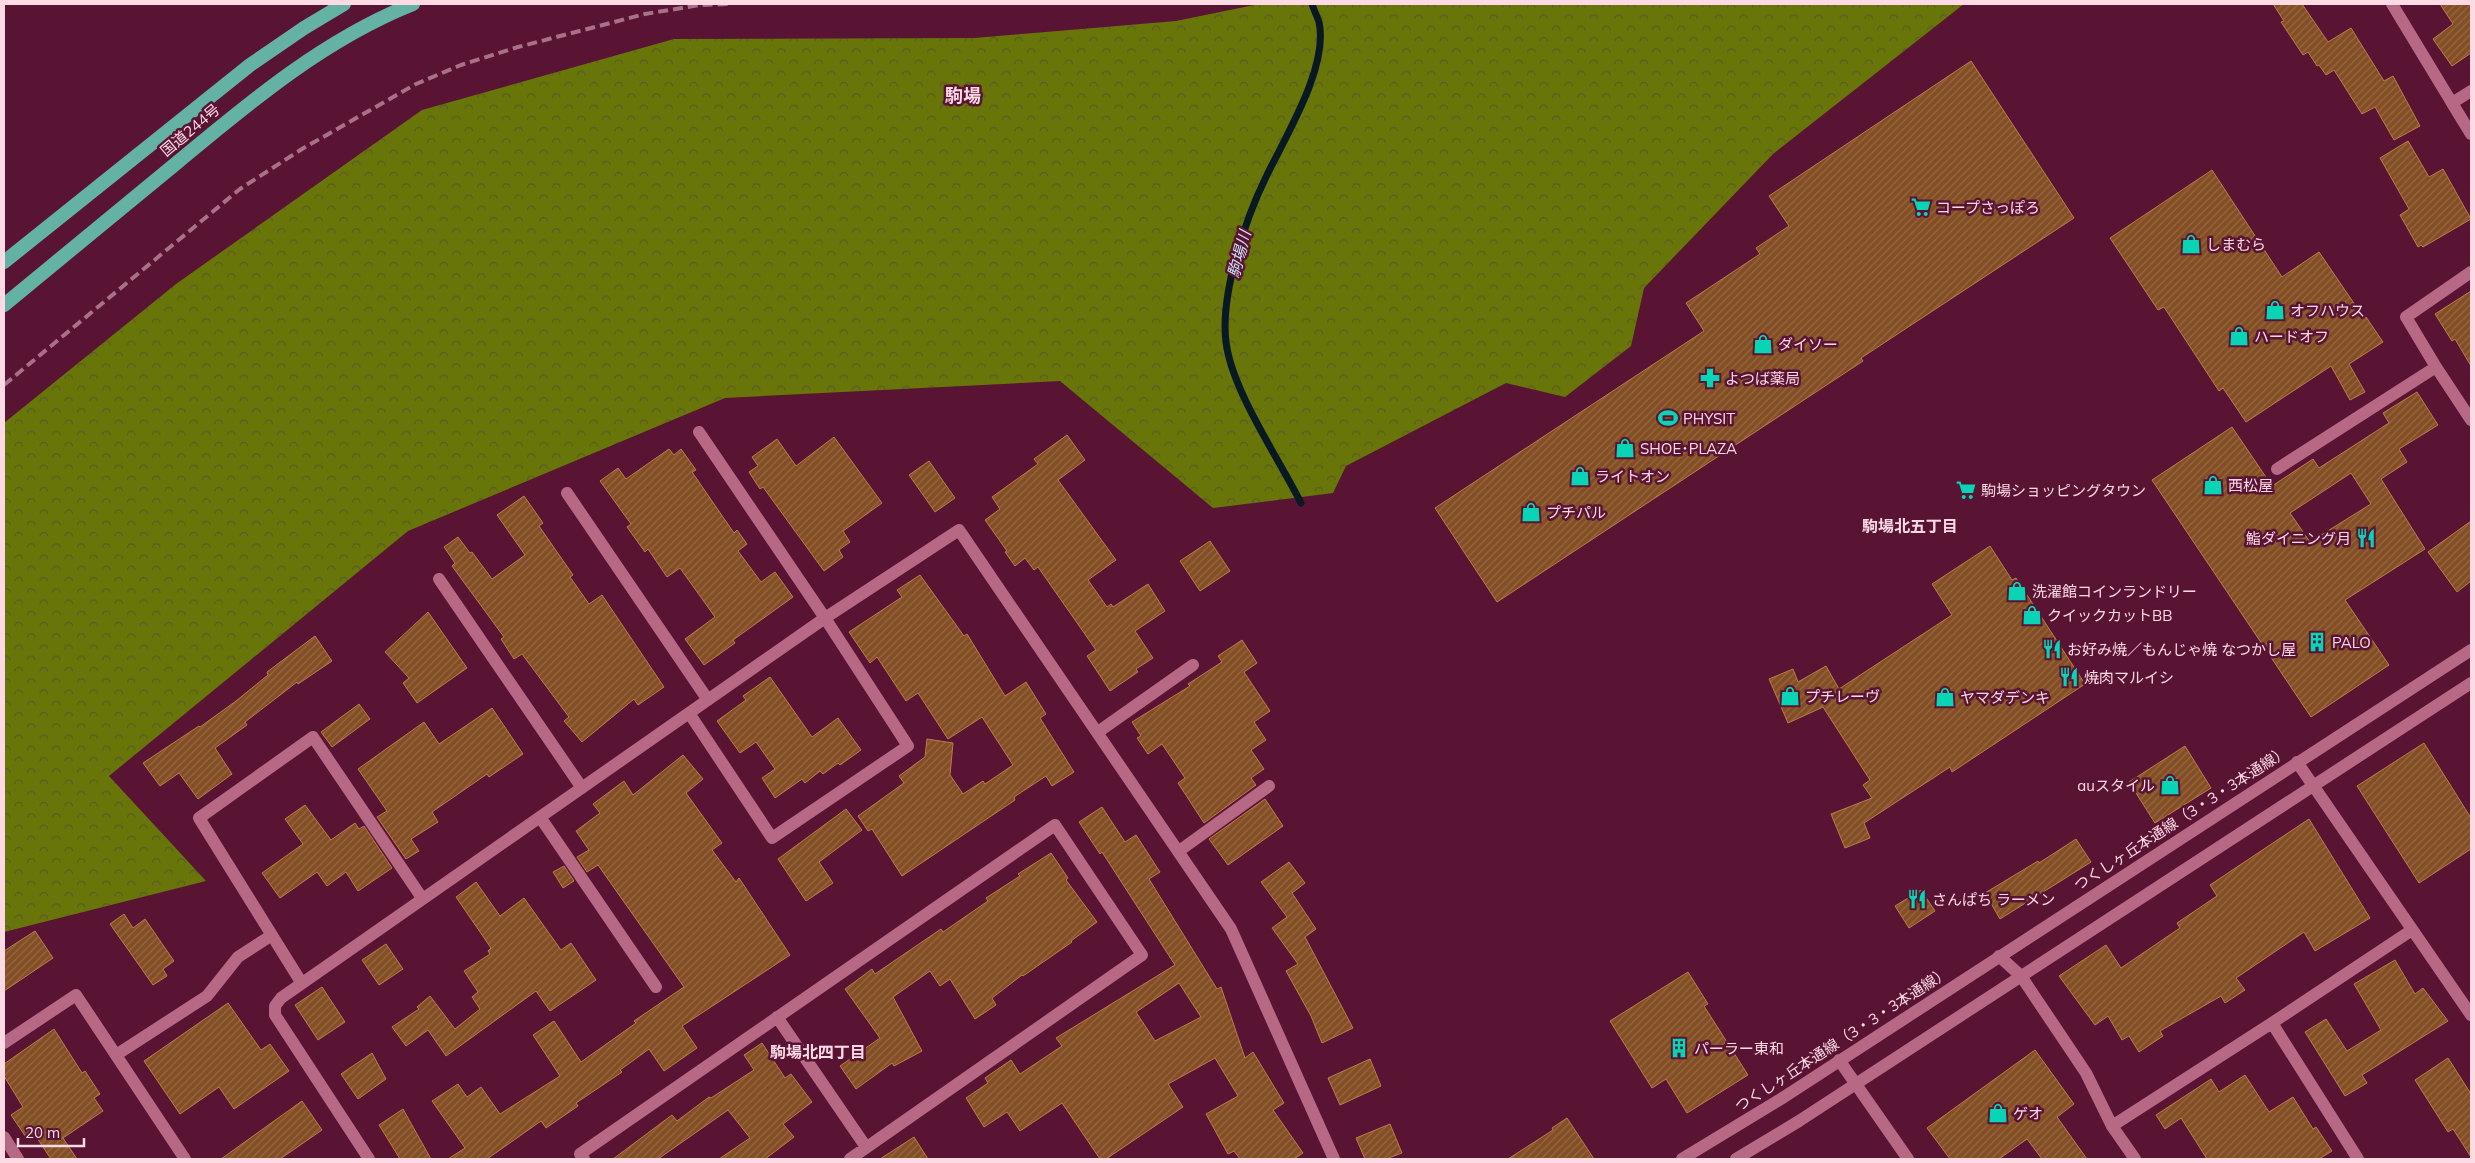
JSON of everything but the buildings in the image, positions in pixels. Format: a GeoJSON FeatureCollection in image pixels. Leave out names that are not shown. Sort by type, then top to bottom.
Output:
{"type":"FeatureCollection","features":[{"type":"Feature","properties":{"kind":"highway","name":"国道244号"},"geometry":{"type":"LineString","coordinates":[[4,262],[250,65],[304,28],[344,4]]}},
{"type":"Feature","properties":{"kind":"highway","name":"国道244号"},"geometry":{"type":"LineString","coordinates":[[4,305],[264,90],[325,49],[387,14],[413,4]]}},
{"type":"Feature","properties":{"kind":"street"},"geometry":{"type":"LineString","coordinates":[[2392,4],[2471,134]]}},
{"type":"Feature","properties":{"kind":"street"},"geometry":{"type":"LineString","coordinates":[[2452,103],[2471,90]]}},
{"type":"Feature","properties":{"kind":"street"},"geometry":{"type":"LineString","coordinates":[[2471,272],[2406,317],[2471,420]]}},
{"type":"Feature","properties":{"kind":"street"},"geometry":{"type":"LineString","coordinates":[[2276,469],[2436,367]]}},
{"type":"Feature","properties":{"kind":"street"},"geometry":{"type":"LineString","coordinates":[[689,714],[772,838],[908,746],[825,618],[699,432]]}},
{"type":"Feature","properties":{"kind":"street"},"geometry":{"type":"LineString","coordinates":[[567,493],[708,700]]}},
{"type":"Feature","properties":{"kind":"street"},"geometry":{"type":"LineString","coordinates":[[369,1159],[275,1015],[277,1002],[301,982],[825,618],[959,530],[1179,851],[1230,929],[1334,1159]]}},
{"type":"Feature","properties":{"kind":"street"},"geometry":{"type":"LineString","coordinates":[[439,579],[582,788]]}},
{"type":"Feature","properties":{"kind":"street","name":"つくしヶ丘本通線（3・3・3本通線）"},"geometry":{"type":"LineString","coordinates":[[1682,1159],[1784,1097],[2471,650]]}},
{"type":"Feature","properties":{"kind":"street"},"geometry":{"type":"LineString","coordinates":[[1098,732],[1193,665]]}},
{"type":"Feature","properties":{"kind":"street"},"geometry":{"type":"LineString","coordinates":[[1736,1159],[2471,683]]}},
{"type":"Feature","properties":{"kind":"street"},"geometry":{"type":"LineString","coordinates":[[301,982],[199,818],[313,737],[422,898]]}},
{"type":"Feature","properties":{"kind":"street"},"geometry":{"type":"LineString","coordinates":[[2297,762],[2471,1015]]}},
{"type":"Feature","properties":{"kind":"street"},"geometry":{"type":"LineString","coordinates":[[1179,851],[1269,786]]}},
{"type":"Feature","properties":{"kind":"street"},"geometry":{"type":"LineString","coordinates":[[540,817],[656,986]]}},
{"type":"Feature","properties":{"kind":"street"},"geometry":{"type":"LineString","coordinates":[[584,1159],[580,1154],[1055,825],[1142,955],[850,1159]]}},
{"type":"Feature","properties":{"kind":"street"},"geometry":{"type":"LineString","coordinates":[[2112,1126],[2412,930]]}},
{"type":"Feature","properties":{"kind":"street"},"geometry":{"type":"LineString","coordinates":[[116,1055],[207,996],[238,957],[272,935]]}},
{"type":"Feature","properties":{"kind":"street"},"geometry":{"type":"LineString","coordinates":[[1999,956],[2021,976],[2086,1073],[2112,1126],[2135,1159]]}},
{"type":"Feature","properties":{"kind":"street"},"geometry":{"type":"LineString","coordinates":[[4,1043],[76,995],[185,1159]]}},
{"type":"Feature","properties":{"kind":"street"},"geometry":{"type":"LineString","coordinates":[[777,1017],[866,1147]]}},
{"type":"Feature","properties":{"kind":"street"},"geometry":{"type":"LineString","coordinates":[[2272,1023],[2358,1159]]}},
{"type":"Feature","properties":{"kind":"street"},"geometry":{"type":"LineString","coordinates":[[1839,1060],[1908,1159]]}},
{"type":"Feature","properties":{"kind":"street"},"geometry":{"type":"LineString","coordinates":[[4,1137],[18,1159]]}},
{"type":"Feature","properties":{"kind":"green space"},"geometry":{"type":"Polygon","coordinates":[[[1259,4],[1964,4],[1773,154],[1644,288],[1631,346],[1565,397],[1506,383],[1346,466],[1333,493],[1213,508],[1060,381],[725,398],[408,531],[109,776],[206,881],[4,932],[4,423],[176,284],[422,110],[674,39],[975,38],[1176,21],[1259,4]]]}},
{"type":"Feature","properties":{"kind":"waterway","name":"駒場川"},"geometry":{"type":"LineString","coordinates":[[1301,503],[1257,424],[1237,381],[1226,342],[1225,323],[1230,280],[1250,214],[1266,177],[1294,122],[1312,80],[1318,60],[1319,22],[1312,4]]}},
{"type":"Feature","properties":{"kind":"railway"},"geometry":{"type":"LineString","coordinates":[[4,385],[240,189],[302,149],[416,84],[461,65],[518,47],[645,14],[700,5],[730,4]]}},
{"type":"Feature","properties":{"kind":"place","name":"コープさっぽろ"},"geometry":{"type":"Point","coordinates":[1921,207]}},
{"type":"Feature","properties":{"kind":"place","name":"しまむら"},"geometry":{"type":"Point","coordinates":[2191,244]}},
{"type":"Feature","properties":{"kind":"place","name":"オフハウス"},"geometry":{"type":"Point","coordinates":[2275,310]}},
{"type":"Feature","properties":{"kind":"place","name":"ハードオフ"},"geometry":{"type":"Point","coordinates":[2239,336]}},
{"type":"Feature","properties":{"kind":"place","name":"ダイソー"},"geometry":{"type":"Point","coordinates":[1763,344]}},
{"type":"Feature","properties":{"kind":"place","name":"よつば薬局"},"geometry":{"type":"Point","coordinates":[1710,378]}},
{"type":"Feature","properties":{"kind":"place","name":"PHYSIT"},"geometry":{"type":"Point","coordinates":[1668,418]}},
{"type":"Feature","properties":{"kind":"place","name":"SHOE･PLAZA"},"geometry":{"type":"Point","coordinates":[1625,448]}},
{"type":"Feature","properties":{"kind":"place","name":"ライトオン"},"geometry":{"type":"Point","coordinates":[1580,476]}},
{"type":"Feature","properties":{"kind":"place","name":"西松屋"},"geometry":{"type":"Point","coordinates":[2213,485]}},
{"type":"Feature","properties":{"kind":"place","name":"駒場ショッピングタウン"},"geometry":{"type":"Point","coordinates":[1966,490]}},
{"type":"Feature","properties":{"kind":"place","name":"プチパル"},"geometry":{"type":"Point","coordinates":[1531,512]}},
{"type":"Feature","properties":{"kind":"place","name":"鮨ダイニング月"},"geometry":{"type":"Point","coordinates":[2366,538]}},
{"type":"Feature","properties":{"kind":"place","name":"洗濯館コインランドリー"},"geometry":{"type":"Point","coordinates":[2017,591]}},
{"type":"Feature","properties":{"kind":"place","name":"クイックカットBB"},"geometry":{"type":"Point","coordinates":[2032,615]}},
{"type":"Feature","properties":{"kind":"place","name":"PALO"},"geometry":{"type":"Point","coordinates":[2317,642]}},
{"type":"Feature","properties":{"kind":"place","name":"お好み焼／もんじゃ焼 なつかし屋"},"geometry":{"type":"Point","coordinates":[2052,649]}},
{"type":"Feature","properties":{"kind":"place","name":"焼肉マルイシ"},"geometry":{"type":"Point","coordinates":[2069,677]}},
{"type":"Feature","properties":{"kind":"place","name":"プチレーヴ"},"geometry":{"type":"Point","coordinates":[1790,696]}},
{"type":"Feature","properties":{"kind":"place","name":"ヤマダデンキ"},"geometry":{"type":"Point","coordinates":[1945,697]}},
{"type":"Feature","properties":{"kind":"place","name":"auスタイル"},"geometry":{"type":"Point","coordinates":[2170,785]}},
{"type":"Feature","properties":{"kind":"place","name":"さんぱち ラーメン"},"geometry":{"type":"Point","coordinates":[1917,899]}},
{"type":"Feature","properties":{"kind":"place","name":"パーラー東和"},"geometry":{"type":"Point","coordinates":[1679,1048]}},
{"type":"Feature","properties":{"kind":"place","name":"ゲオ"},"geometry":{"type":"Point","coordinates":[1998,1113]}},
{"type":"Feature","properties":{"kind":"district","name":"駒場"},"geometry":{"type":"Point","coordinates":[963,95]}},
{"type":"Feature","properties":{"kind":"district","name":"駒場北五丁目"},"geometry":{"type":"Point","coordinates":[1910,526]}},
{"type":"Feature","properties":{"kind":"district","name":"駒場北四丁目"},"geometry":{"type":"Point","coordinates":[818,1052]}}]}
